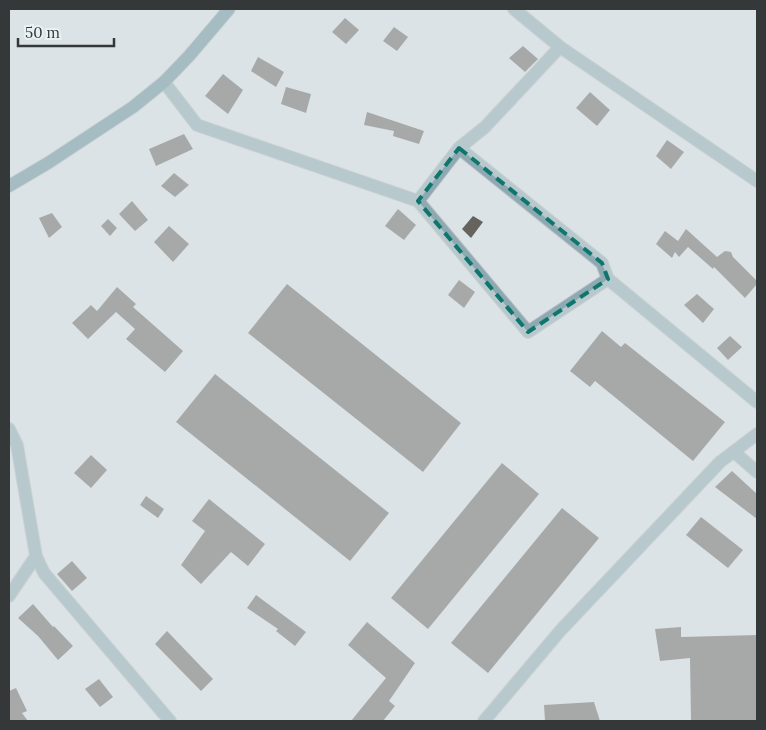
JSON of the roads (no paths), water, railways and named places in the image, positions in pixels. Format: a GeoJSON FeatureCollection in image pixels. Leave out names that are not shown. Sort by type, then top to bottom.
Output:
{"type":"FeatureCollection","features":[{"type":"Feature","properties":{"kind":"street"},"geometry":{"type":"LineString","coordinates":[[9,186],[134,107],[164,82],[228,9]]}},
{"type":"Feature","properties":{"kind":"street"},"geometry":{"type":"LineString","coordinates":[[514,9],[560,47],[757,181]]}},
{"type":"Feature","properties":{"kind":"street"},"geometry":{"type":"LineString","coordinates":[[418,201],[459,148],[485,128],[560,47]]}},
{"type":"Feature","properties":{"kind":"street"},"geometry":{"type":"LineString","coordinates":[[164,82],[197,125],[418,201],[528,332],[608,279]]}},
{"type":"Feature","properties":{"kind":"street"},"geometry":{"type":"LineString","coordinates":[[459,148],[602,263],[608,279],[757,402]]}},
{"type":"Feature","properties":{"kind":"street"},"geometry":{"type":"LineString","coordinates":[[9,429],[17,446],[36,556],[44,573],[170,721]]}},
{"type":"Feature","properties":{"kind":"street"},"geometry":{"type":"LineString","coordinates":[[484,721],[560,631],[720,462],[757,434]]}},
{"type":"Feature","properties":{"kind":"street"},"geometry":{"type":"LineString","coordinates":[[734,452],[757,472]]}},
{"type":"Feature","properties":{"kind":"street"},"geometry":{"type":"LineString","coordinates":[[9,596],[36,556]]}}]}
